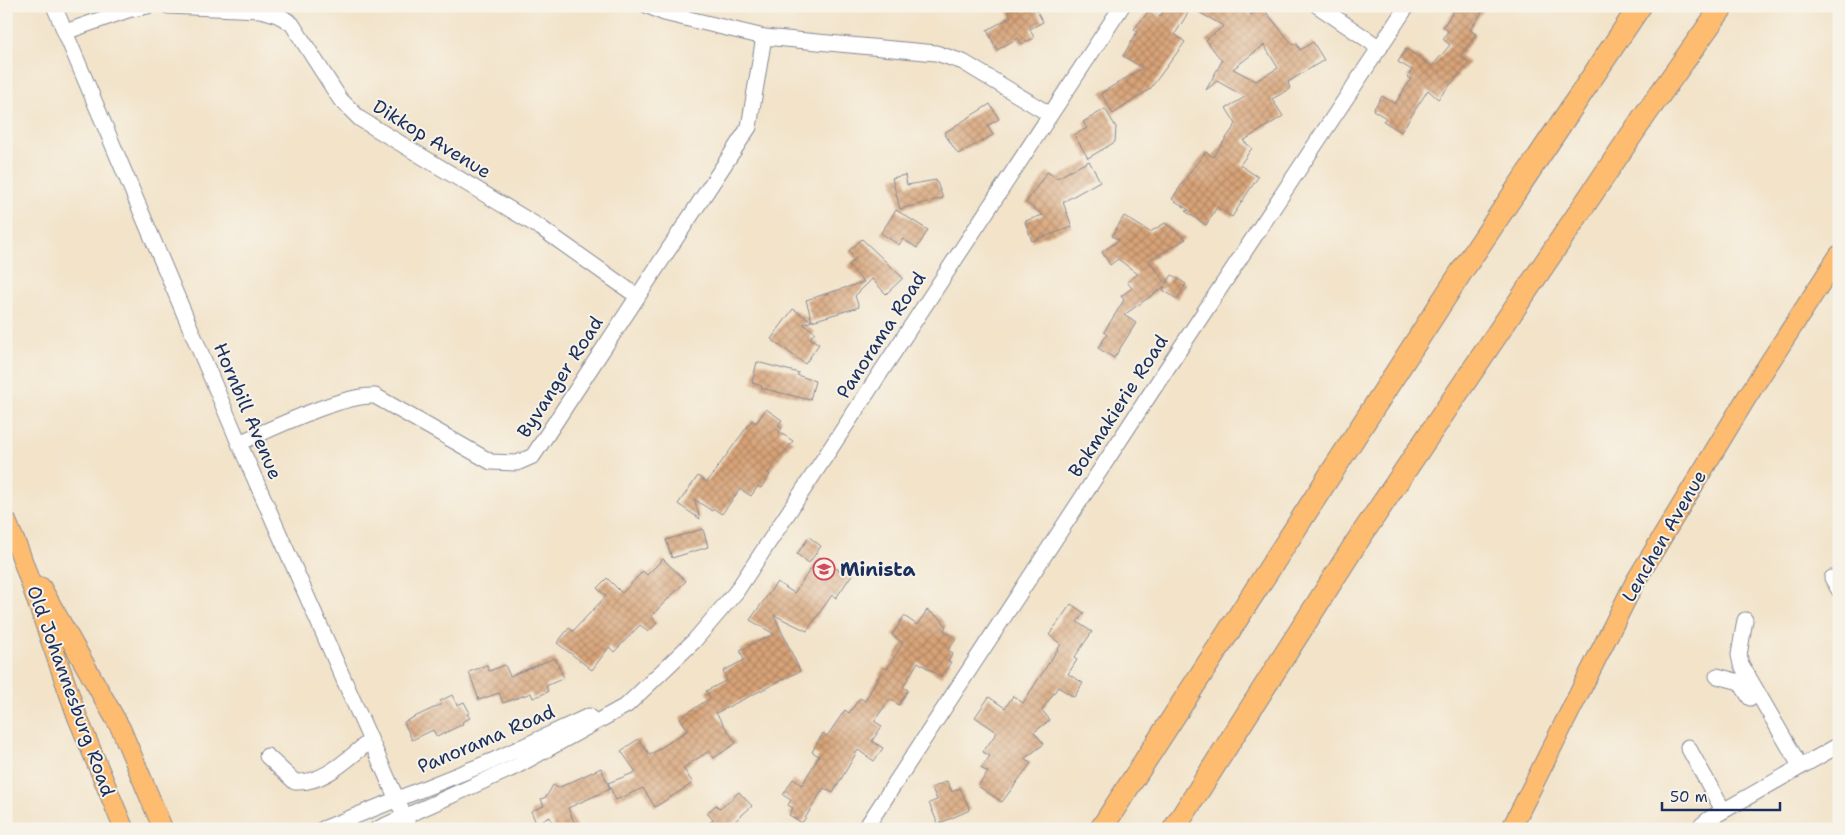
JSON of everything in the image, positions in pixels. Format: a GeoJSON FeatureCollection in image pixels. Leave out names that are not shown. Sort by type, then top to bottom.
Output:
{"type":"FeatureCollection","features":[{"type":"Feature","properties":{"kind":"highway"},"geometry":{"type":"LineString","coordinates":[[1101,829],[1460,274],[1640,6]]}},
{"type":"Feature","properties":{"kind":"highway"},"geometry":{"type":"LineString","coordinates":[[1174,829],[1356,543],[1645,115],[1722,6]]}},
{"type":"Feature","properties":{"kind":"main road","name":"Lenchen Avenue"},"geometry":{"type":"LineString","coordinates":[[1511,829],[1635,582],[1747,397],[1839,255]]}},
{"type":"Feature","properties":{"kind":"main road","name":"Old Johannesburg Road"},"geometry":{"type":"LineString","coordinates":[[6,520],[20,553],[77,716],[124,829]]}},
{"type":"Feature","properties":{"kind":"main road","name":"Old Johannesburg Road"},"geometry":{"type":"LineString","coordinates":[[20,553],[78,650],[120,729],[163,829]]}},
{"type":"Feature","properties":{"kind":"street","name":"Hornbill Avenue"},"geometry":{"type":"LineString","coordinates":[[54,6],[239,443],[408,823]]}},
{"type":"Feature","properties":{"kind":"street"},"geometry":{"type":"LineString","coordinates":[[65,32],[128,10],[148,6]]}},
{"type":"Feature","properties":{"kind":"street","name":"Dikkop Avenue"},"geometry":{"type":"LineString","coordinates":[[168,6],[260,10],[282,16],[292,24],[340,99],[360,119],[541,228],[637,296]]}},
{"type":"Feature","properties":{"kind":"street"},"geometry":{"type":"LineString","coordinates":[[648,6],[664,13],[764,37],[936,53],[963,62],[1049,114]]}},
{"type":"Feature","properties":{"kind":"street","name":"Panorama Road"},"geometry":{"type":"LineString","coordinates":[[377,829],[408,823],[627,705],[694,641],[736,592],[1049,114],[1122,6]]}},
{"type":"Feature","properties":{"kind":"street"},"geometry":{"type":"LineString","coordinates":[[1318,6],[1380,48]]}},
{"type":"Feature","properties":{"kind":"street","name":"Bokmakierie Road"},"geometry":{"type":"LineString","coordinates":[[865,829],[1146,399],[1407,6]]}},
{"type":"Feature","properties":{"kind":"street","name":"Byvanger Road"},"geometry":{"type":"LineString","coordinates":[[239,443],[344,400],[363,395],[375,396],[490,462],[517,463],[533,456],[749,127],[764,37]]}},
{"type":"Feature","properties":{"kind":"street"},"geometry":{"type":"LineString","coordinates":[[1745,620],[1739,655],[1741,664],[1796,769]]}},
{"type":"Feature","properties":{"kind":"street","name":"Panorama Road"},"geometry":{"type":"LineString","coordinates":[[323,829],[396,798],[492,761],[585,719],[659,674]]}},
{"type":"Feature","properties":{"kind":"street"},"geometry":{"type":"LineString","coordinates":[[1717,676],[1740,682],[1796,769]]}},
{"type":"Feature","properties":{"kind":"street"},"geometry":{"type":"LineString","coordinates":[[267,756],[295,782],[308,783],[323,776],[370,741]]}},
{"type":"Feature","properties":{"kind":"street"},"geometry":{"type":"LineString","coordinates":[[1697,829],[1723,810],[1839,744]]}},
{"type":"Feature","properties":{"kind":"street"},"geometry":{"type":"LineString","coordinates":[[1688,747],[1723,810]]}},
{"type":"Feature","properties":{"kind":"building"},"geometry":{"type":"Polygon","coordinates":[[[1018,6],[1034,6],[1043,22],[1030,29],[1034,38],[1022,44],[1018,38],[997,50],[987,30],[1011,17],[1008,12],[1018,6]]]}},
{"type":"Feature","properties":{"kind":"building"},"geometry":{"type":"Polygon","coordinates":[[[1167,6],[1244,6],[1251,15],[1262,7],[1293,45],[1296,43],[1300,50],[1313,42],[1324,60],[1288,82],[1290,89],[1272,99],[1283,116],[1243,141],[1252,148],[1240,165],[1258,177],[1232,217],[1217,207],[1206,225],[1185,211],[1189,210],[1172,199],[1206,152],[1213,157],[1236,124],[1226,108],[1245,97],[1217,81],[1206,90],[1222,61],[1206,40],[1224,26],[1191,8],[1175,34],[1185,42],[1150,89],[1113,114],[1101,93],[1143,68],[1123,56],[1137,32],[1134,29],[1151,9],[1160,17],[1167,6]],[[1264,45],[1233,69],[1256,81],[1278,68],[1264,45]]]}},
{"type":"Feature","properties":{"kind":"building"},"geometry":{"type":"Polygon","coordinates":[[[1457,6],[1476,6],[1483,11],[1470,30],[1476,34],[1461,56],[1469,63],[1438,99],[1428,90],[1401,132],[1383,121],[1386,118],[1373,110],[1382,96],[1395,104],[1411,79],[1407,77],[1412,70],[1398,62],[1406,49],[1432,66],[1450,45],[1443,39],[1448,31],[1443,27],[1457,6]]]}},
{"type":"Feature","properties":{"kind":"building"},"geometry":{"type":"Polygon","coordinates":[[[990,104],[999,119],[987,126],[993,135],[958,154],[944,133],[990,104]]]}},
{"type":"Feature","properties":{"kind":"building"},"geometry":{"type":"Polygon","coordinates":[[[1105,109],[1116,127],[1115,142],[1088,158],[1074,135],[1087,128],[1083,122],[1105,109]]]}},
{"type":"Feature","properties":{"kind":"building"},"geometry":{"type":"Polygon","coordinates":[[[1089,161],[1100,181],[1063,202],[1072,227],[1032,241],[1025,221],[1043,215],[1026,203],[1047,172],[1057,178],[1089,161]]]}},
{"type":"Feature","properties":{"kind":"building"},"geometry":{"type":"Polygon","coordinates":[[[905,175],[907,185],[936,180],[943,198],[900,209],[892,178],[905,175]]]}},
{"type":"Feature","properties":{"kind":"building"},"geometry":{"type":"Polygon","coordinates":[[[896,210],[928,230],[917,248],[903,239],[899,245],[881,233],[896,210]]]}},
{"type":"Feature","properties":{"kind":"building"},"geometry":{"type":"Polygon","coordinates":[[[1124,216],[1150,232],[1165,223],[1186,239],[1149,260],[1166,284],[1172,275],[1186,284],[1177,299],[1163,290],[1165,286],[1124,315],[1136,323],[1114,358],[1098,348],[1107,335],[1104,332],[1124,300],[1121,296],[1132,288],[1127,282],[1138,274],[1118,259],[1110,265],[1102,252],[1119,240],[1112,236],[1124,216]]]}},
{"type":"Feature","properties":{"kind":"building"},"geometry":{"type":"Polygon","coordinates":[[[862,239],[903,278],[886,294],[872,279],[855,296],[859,307],[812,321],[806,300],[864,282],[848,266],[856,258],[849,251],[862,239]]]}},
{"type":"Feature","properties":{"kind":"building"},"geometry":{"type":"Polygon","coordinates":[[[793,309],[812,321],[803,324],[815,332],[810,338],[819,344],[805,364],[771,339],[793,309]]]}},
{"type":"Feature","properties":{"kind":"building"},"geometry":{"type":"Polygon","coordinates":[[[757,362],[799,373],[797,375],[815,381],[810,400],[761,388],[762,386],[752,383],[757,362]]]}},
{"type":"Feature","properties":{"kind":"building"},"geometry":{"type":"Polygon","coordinates":[[[766,409],[782,420],[778,425],[782,428],[779,432],[793,441],[768,473],[770,475],[761,488],[758,486],[751,496],[740,489],[722,514],[714,509],[712,511],[694,499],[700,519],[678,504],[698,476],[707,482],[752,420],[756,423],[766,409]]]}},
{"type":"Feature","properties":{"kind":"building"},"geometry":{"type":"Polygon","coordinates":[[[703,529],[708,547],[672,558],[666,540],[703,529]]]}},
{"type":"Feature","properties":{"kind":"building"},"geometry":{"type":"Polygon","coordinates":[[[809,537],[821,546],[809,563],[797,554],[809,537]]]}},
{"type":"Feature","properties":{"kind":"building"},"geometry":{"type":"Polygon","coordinates":[[[819,557],[840,571],[844,566],[853,573],[836,598],[832,595],[807,631],[774,615],[800,671],[716,713],[736,743],[714,758],[709,751],[683,768],[693,783],[655,807],[643,788],[616,800],[608,783],[636,772],[621,751],[638,739],[650,755],[688,730],[680,718],[710,698],[706,691],[727,680],[723,671],[744,660],[740,650],[774,634],[750,620],[777,582],[794,593],[819,557]]]}},
{"type":"Feature","properties":{"kind":"building"},"geometry":{"type":"Polygon","coordinates":[[[663,559],[686,581],[651,616],[657,623],[648,632],[640,625],[614,652],[609,647],[592,670],[557,643],[569,628],[573,631],[606,596],[597,588],[607,578],[622,593],[643,571],[647,575],[663,559]]]}},
{"type":"Feature","properties":{"kind":"building"},"geometry":{"type":"Polygon","coordinates":[[[1071,604],[1084,613],[1077,622],[1092,632],[1074,658],[1077,660],[1068,674],[1083,683],[1074,697],[1058,687],[1042,710],[1050,720],[1034,732],[1044,744],[1024,759],[1031,763],[1002,802],[978,786],[988,772],[981,768],[990,756],[983,752],[997,732],[975,717],[989,697],[1005,708],[1013,696],[1023,703],[1061,644],[1049,635],[1071,604]]]}},
{"type":"Feature","properties":{"kind":"building"},"geometry":{"type":"Polygon","coordinates":[[[927,610],[941,619],[946,626],[944,630],[956,639],[948,650],[953,653],[948,661],[951,662],[941,677],[918,662],[903,687],[908,690],[899,705],[890,699],[874,721],[882,726],[872,741],[883,748],[874,761],[858,750],[833,793],[824,788],[802,823],[789,815],[793,808],[788,805],[791,800],[783,795],[793,779],[802,785],[819,756],[812,752],[823,733],[827,736],[845,710],[849,713],[860,698],[865,701],[884,667],[887,669],[903,643],[892,635],[904,616],[917,625],[927,610]]]}},
{"type":"Feature","properties":{"kind":"building"},"geometry":{"type":"Polygon","coordinates":[[[555,658],[564,678],[546,686],[548,692],[533,698],[531,693],[503,703],[499,693],[479,700],[469,672],[487,665],[489,671],[505,665],[510,676],[555,658]]]}},
{"type":"Feature","properties":{"kind":"building"},"geometry":{"type":"Polygon","coordinates":[[[452,695],[457,705],[464,702],[470,713],[467,714],[470,718],[462,722],[463,724],[437,737],[433,730],[412,740],[404,722],[442,704],[440,701],[452,695]]]}},
{"type":"Feature","properties":{"kind":"building"},"geometry":{"type":"Polygon","coordinates":[[[601,768],[610,789],[568,808],[577,829],[555,829],[550,817],[536,823],[531,811],[544,806],[541,799],[546,797],[553,785],[558,788],[601,768]]]}},
{"type":"Feature","properties":{"kind":"building"},"geometry":{"type":"Polygon","coordinates":[[[947,781],[952,792],[960,788],[970,810],[938,824],[929,803],[937,800],[932,788],[947,781]]]}},
{"type":"Feature","properties":{"kind":"building"},"geometry":{"type":"Polygon","coordinates":[[[739,792],[752,806],[733,823],[738,829],[703,829],[713,820],[707,813],[716,805],[720,809],[739,792]]]}},
{"type":"Feature","properties":{"kind":"place","name":"Minista"},"geometry":{"type":"Point","coordinates":[824,569]}}]}
